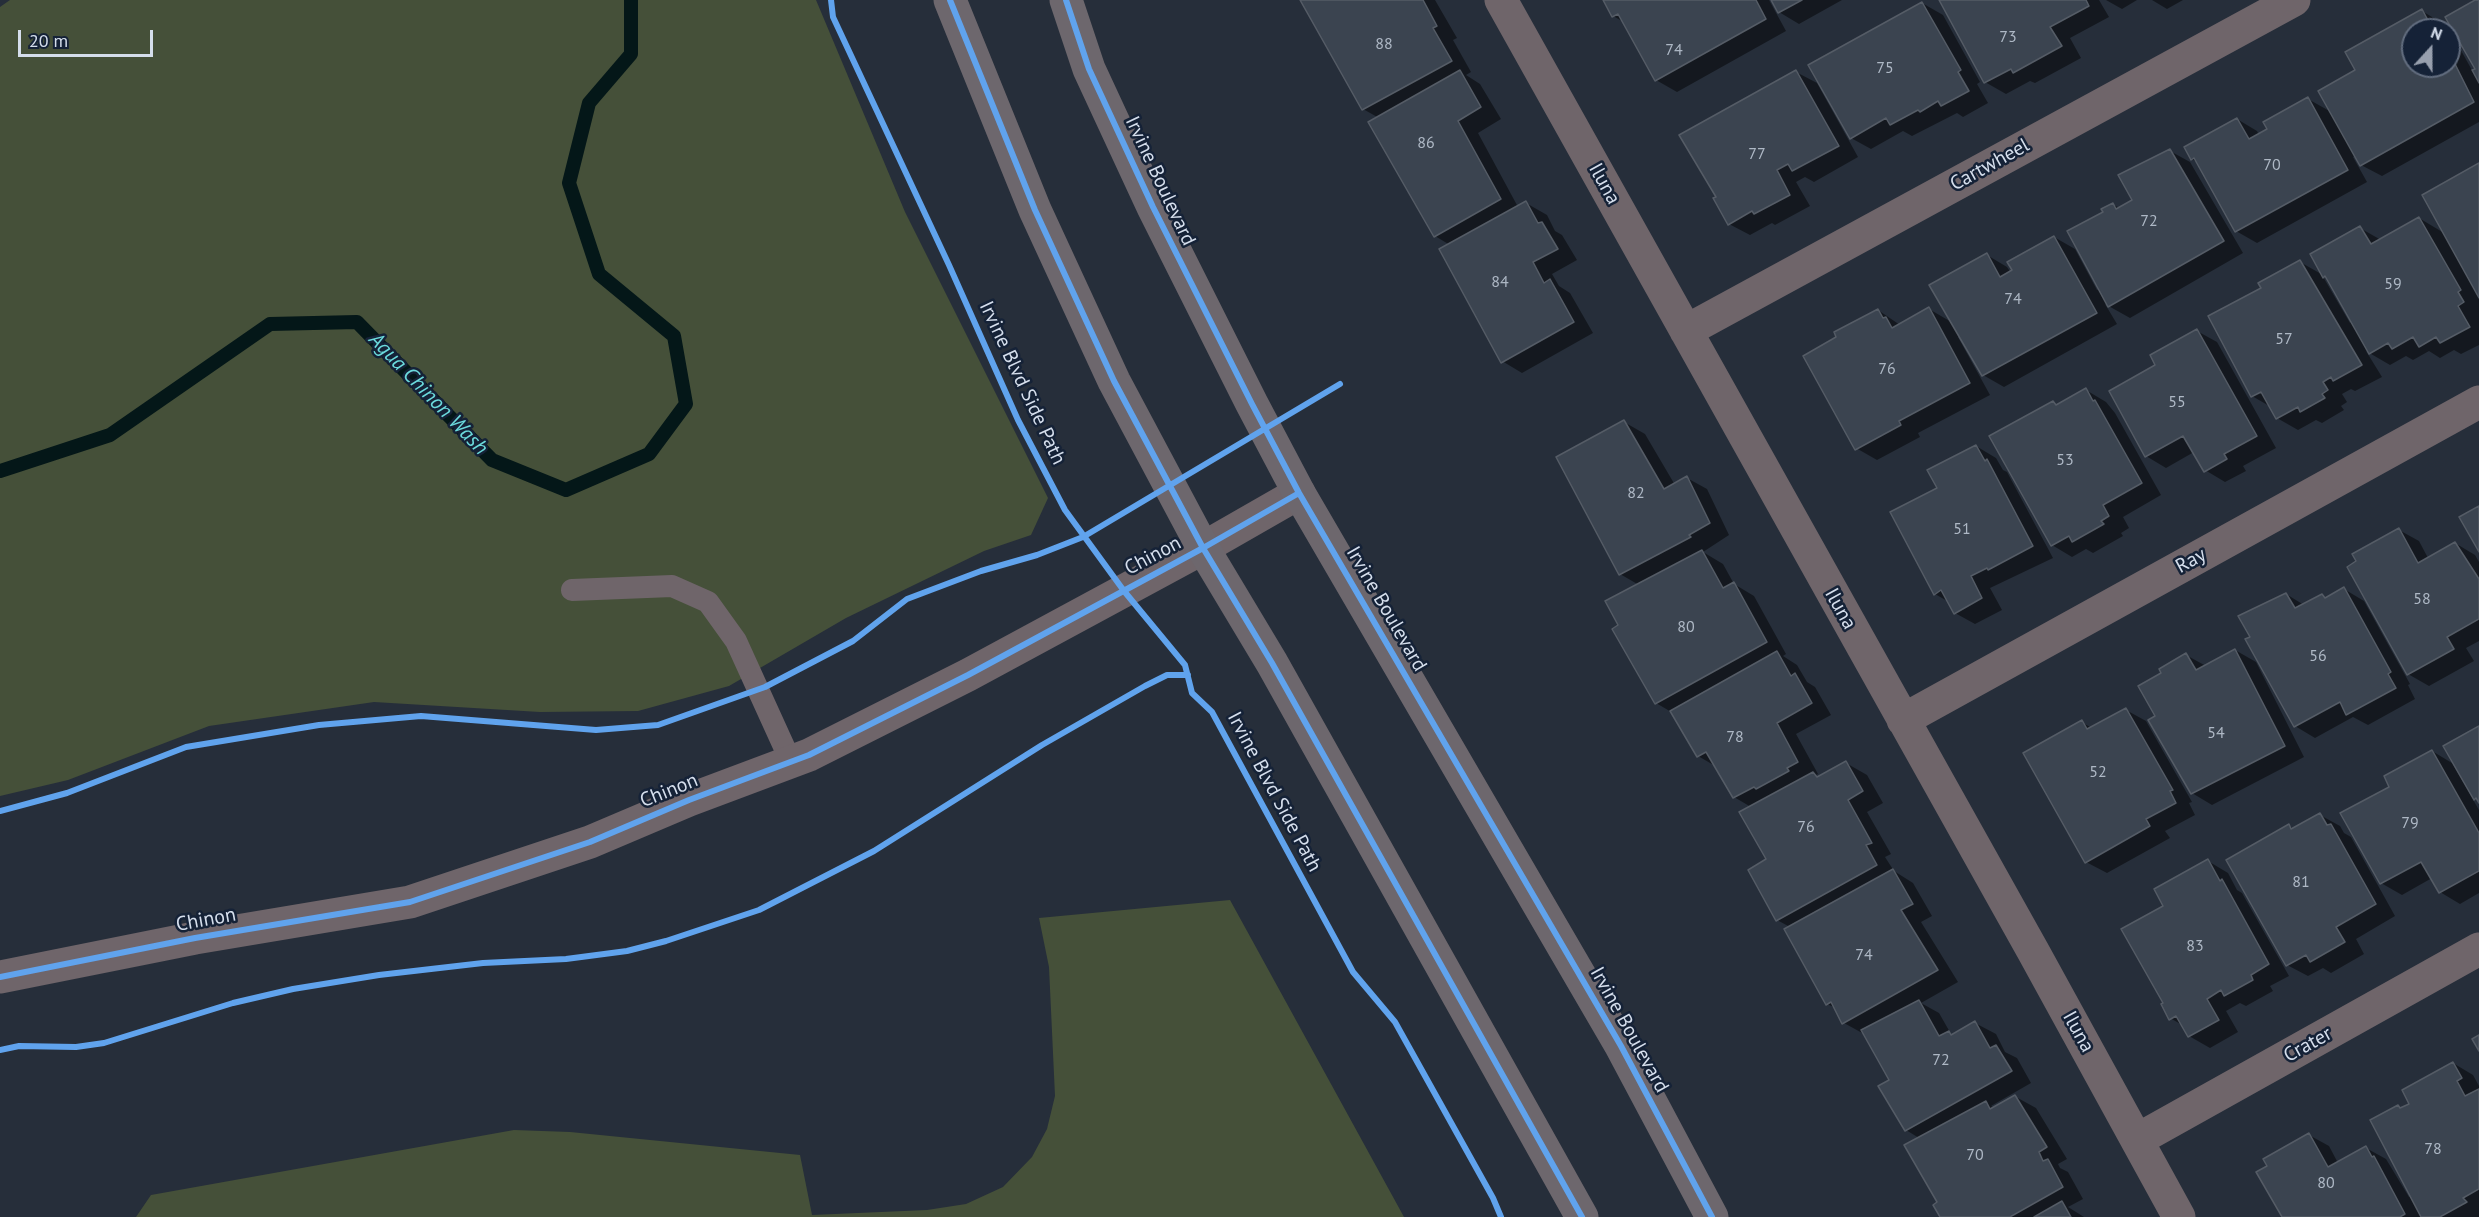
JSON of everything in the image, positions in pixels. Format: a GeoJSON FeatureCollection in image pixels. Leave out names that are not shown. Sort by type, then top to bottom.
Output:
{"type":"FeatureCollection","features":[{"type":"Feature","properties":{"kind":"main road"},"geometry":{"type":"LineString","coordinates":[[950,0],[1035,210],[1114,381],[1203,548],[1272,663],[1582,1217]]}},
{"type":"Feature","properties":{"kind":"main road","name":"Irvine Boulevard"},"geometry":{"type":"LineString","coordinates":[[1066,0],[1089,69],[1153,207],[1299,493],[1609,1026],[1712,1217]]}},
{"type":"Feature","properties":{"kind":"street","name":"Iluna"},"geometry":{"type":"LineString","coordinates":[[1501,0],[2179,1217]]}},
{"type":"Feature","properties":{"kind":"street","name":"Cartwheel"},"geometry":{"type":"LineString","coordinates":[[1686,331],[2294,0]]}},
{"type":"Feature","properties":{"kind":"street","name":"Ray"},"geometry":{"type":"LineString","coordinates":[[1903,720],[2479,402]]}},
{"type":"Feature","properties":{"kind":"street","name":"Chinon"},"geometry":{"type":"LineString","coordinates":[[0,977],[195,938],[410,902],[590,842],[809,755],[968,675],[1203,548],[1299,493]]}},
{"type":"Feature","properties":{"kind":"street","name":"Crater"},"geometry":{"type":"LineString","coordinates":[[2137,1140],[2479,949]]}},
{"type":"Feature","properties":{"kind":"lane"},"geometry":{"type":"LineString","coordinates":[[572,590],[672,586],[708,602],[736,641],[791,762]]}},
{"type":"Feature","properties":{"kind":"green space"},"geometry":{"type":"Polygon","coordinates":[[[10,0],[816,0],[905,212],[1048,498],[1031,535],[984,551],[846,618],[729,686],[638,711],[540,712],[374,702],[209,726],[68,780],[0,796],[0,7],[10,0]]]}},
{"type":"Feature","properties":{"kind":"green space"},"geometry":{"type":"Polygon","coordinates":[[[1230,900],[1404,1217],[136,1217],[151,1195],[514,1130],[570,1132],[800,1155],[812,1215],[927,1210],[966,1204],[1003,1187],[1032,1157],[1047,1129],[1055,1096],[1049,967],[1039,918],[1230,900]]]}},
{"type":"Feature","properties":{"kind":"building"},"geometry":{"type":"Polygon","coordinates":[[[1300,0],[1423,0],[1437,26],[1433,28],[1452,61],[1362,110],[1300,0]]]}},
{"type":"Feature","properties":{"kind":"building"},"geometry":{"type":"Polygon","coordinates":[[[1603,0],[1756,0],[1766,19],[1655,81],[1618,14],[1612,17],[1603,0]]]}},
{"type":"Feature","properties":{"kind":"building"},"geometry":{"type":"Polygon","coordinates":[[[1771,0],[1802,0],[1778,13],[1771,0]]]}},
{"type":"Feature","properties":{"kind":"building"},"geometry":{"type":"Polygon","coordinates":[[[1939,0],[2086,0],[2089,6],[2050,27],[2062,46],[2013,73],[2011,69],[1984,83],[1939,0]]]}},
{"type":"Feature","properties":{"kind":"building"},"geometry":{"type":"Polygon","coordinates":[[[2479,0],[2479,83],[2472,70],[2475,69],[2461,45],[2461,18],[2445,17],[2479,0]]]}},
{"type":"Feature","properties":{"kind":"building"},"geometry":{"type":"Polygon","coordinates":[[[1922,2],[1961,70],[1958,72],[1969,91],[1941,106],[1938,101],[1890,125],[1886,118],[1850,139],[1808,65],[1922,2]]]}},
{"type":"Feature","properties":{"kind":"building"},"geometry":{"type":"Polygon","coordinates":[[[2422,9],[2427,18],[2406,18],[2422,9]]]}},
{"type":"Feature","properties":{"kind":"building"},"geometry":{"type":"Polygon","coordinates":[[[2401,21],[2401,78],[2461,78],[2461,76],[2474,102],[2360,166],[2318,91],[2355,70],[2345,52],[2401,21]]]}},
{"type":"Feature","properties":{"kind":"building"},"geometry":{"type":"Polygon","coordinates":[[[1460,70],[1481,107],[1458,121],[1501,199],[1434,237],[1368,122],[1460,70]]]}},
{"type":"Feature","properties":{"kind":"building"},"geometry":{"type":"Polygon","coordinates":[[[1796,70],[1839,146],[1792,171],[1788,164],[1777,170],[1790,195],[1754,214],[1752,211],[1728,225],[1713,198],[1716,197],[1679,135],[1796,70]]]}},
{"type":"Feature","properties":{"kind":"building"},"geometry":{"type":"Polygon","coordinates":[[[2308,97],[2348,170],[2235,232],[2194,158],[2191,160],[2184,147],[2237,118],[2249,139],[2267,129],[2263,122],[2308,97]]]}},
{"type":"Feature","properties":{"kind":"building"},"geometry":{"type":"Polygon","coordinates":[[[2170,149],[2224,241],[2108,307],[2067,231],[2103,212],[2101,209],[2113,203],[2116,209],[2132,200],[2118,175],[2170,149]]]}},
{"type":"Feature","properties":{"kind":"building"},"geometry":{"type":"Polygon","coordinates":[[[2479,163],[2479,298],[2422,195],[2479,163]]]}},
{"type":"Feature","properties":{"kind":"building"},"geometry":{"type":"Polygon","coordinates":[[[1526,201],[1538,223],[1542,222],[1558,249],[1533,262],[1544,283],[1550,279],[1574,322],[1501,363],[1439,249],[1526,201]]]}},
{"type":"Feature","properties":{"kind":"building"},"geometry":{"type":"Polygon","coordinates":[[[2419,217],[2461,290],[2458,292],[2464,302],[2458,306],[2470,327],[2440,343],[2436,337],[2419,347],[2413,337],[2392,349],[2388,343],[2369,354],[2310,254],[2360,226],[2371,244],[2419,217]]]}},
{"type":"Feature","properties":{"kind":"building"},"geometry":{"type":"Polygon","coordinates":[[[2054,236],[2097,313],[1982,376],[1929,285],[1987,253],[2000,277],[2012,270],[2007,262],[2054,236]]]}},
{"type":"Feature","properties":{"kind":"building"},"geometry":{"type":"Polygon","coordinates":[[[2300,260],[2362,365],[2333,381],[2331,377],[2323,382],[2328,390],[2322,394],[2325,398],[2300,412],[2298,407],[2276,419],[2261,392],[2251,397],[2208,316],[2261,288],[2258,283],[2300,260]]]}},
{"type":"Feature","properties":{"kind":"building"},"geometry":{"type":"Polygon","coordinates":[[[1929,307],[1970,383],[1899,421],[1901,425],[1855,450],[1803,356],[1836,337],[1834,332],[1878,309],[1892,328],[1929,307]]]}},
{"type":"Feature","properties":{"kind":"building"},"geometry":{"type":"Polygon","coordinates":[[[2197,329],[2257,436],[2224,454],[2227,459],[2204,472],[2183,436],[2145,457],[2109,391],[2155,365],[2150,355],[2197,329]]]}},
{"type":"Feature","properties":{"kind":"building"},"geometry":{"type":"Polygon","coordinates":[[[2086,388],[2142,483],[2103,505],[2109,516],[2101,521],[2104,524],[2072,542],[2069,536],[2051,546],[1989,436],[2053,401],[2056,405],[2086,388]]]}},
{"type":"Feature","properties":{"kind":"building"},"geometry":{"type":"Polygon","coordinates":[[[1624,420],[1664,489],[1687,476],[1710,523],[1689,535],[1691,537],[1619,575],[1556,457],[1624,420]]]}},
{"type":"Feature","properties":{"kind":"building"},"geometry":{"type":"Polygon","coordinates":[[[1976,445],[1985,461],[1987,459],[2033,546],[1988,570],[1987,568],[1971,576],[1982,598],[1954,614],[1941,590],[1934,595],[1890,512],[1937,488],[1927,470],[1976,445]]]}},
{"type":"Feature","properties":{"kind":"building"},"geometry":{"type":"Polygon","coordinates":[[[2479,506],[2479,552],[2459,517],[2479,506]]]}},
{"type":"Feature","properties":{"kind":"building"},"geometry":{"type":"Polygon","coordinates":[[[2399,528],[2418,563],[2455,542],[2479,579],[2479,619],[2447,637],[2454,649],[2407,675],[2347,567],[2356,561],[2352,554],[2399,528]]]}},
{"type":"Feature","properties":{"kind":"building"},"geometry":{"type":"Polygon","coordinates":[[[1702,550],[1723,588],[1734,582],[1767,642],[1655,704],[1612,629],[1618,625],[1605,601],[1702,550]]]}},
{"type":"Feature","properties":{"kind":"building"},"geometry":{"type":"Polygon","coordinates":[[[2344,587],[2391,672],[2388,674],[2396,688],[2346,715],[2340,702],[2294,727],[2245,639],[2250,637],[2238,616],[2286,593],[2295,608],[2322,594],[2325,598],[2344,587]]]}},
{"type":"Feature","properties":{"kind":"building"},"geometry":{"type":"Polygon","coordinates":[[[2235,649],[2285,746],[2191,794],[2148,720],[2155,716],[2138,686],[2161,673],[2159,669],[2186,653],[2196,670],[2235,649]]]}},
{"type":"Feature","properties":{"kind":"building"},"geometry":{"type":"Polygon","coordinates":[[[1777,651],[1791,676],[1795,673],[1812,703],[1777,723],[1798,762],[1787,768],[1789,771],[1756,789],[1754,787],[1733,798],[1706,752],[1697,757],[1670,711],[1777,651]]]}},
{"type":"Feature","properties":{"kind":"building"},"geometry":{"type":"Polygon","coordinates":[[[2126,708],[2173,790],[2170,791],[2176,803],[2146,819],[2150,826],[2085,863],[2023,753],[2082,720],[2087,729],[2126,708]]]}},
{"type":"Feature","properties":{"kind":"building"},"geometry":{"type":"Polygon","coordinates":[[[2479,726],[2479,803],[2476,798],[2474,800],[2443,746],[2479,726]]]}},
{"type":"Feature","properties":{"kind":"building"},"geometry":{"type":"Polygon","coordinates":[[[2432,750],[2479,833],[2479,871],[2439,893],[2421,862],[2380,884],[2340,813],[2389,787],[2384,776],[2432,750]]]}},
{"type":"Feature","properties":{"kind":"building"},"geometry":{"type":"Polygon","coordinates":[[[1846,761],[1863,791],[1848,800],[1872,843],[1866,845],[1877,865],[1776,921],[1748,870],[1766,859],[1739,812],[1813,772],[1817,777],[1846,761]]]}},
{"type":"Feature","properties":{"kind":"building"},"geometry":{"type":"Polygon","coordinates":[[[2320,813],[2327,825],[2331,824],[2376,904],[2336,927],[2345,942],[2310,962],[2306,955],[2286,966],[2226,860],[2289,824],[2291,829],[2320,813]]]}},
{"type":"Feature","properties":{"kind":"building"},"geometry":{"type":"Polygon","coordinates":[[[2208,859],[2220,881],[2222,879],[2269,964],[2251,975],[2253,980],[2224,996],[2221,990],[2207,999],[2219,1020],[2188,1037],[2176,1016],[2169,1020],[2161,1004],[2163,1003],[2121,929],[2163,906],[2154,889],[2208,859]]]}},
{"type":"Feature","properties":{"kind":"building"},"geometry":{"type":"Polygon","coordinates":[[[1893,869],[1913,904],[1901,910],[1938,970],[1842,1024],[1831,1002],[1826,1005],[1784,929],[1893,869]]]}},
{"type":"Feature","properties":{"kind":"building"},"geometry":{"type":"Polygon","coordinates":[[[1919,1000],[1939,1036],[1949,1031],[1951,1035],[1975,1021],[1990,1048],[1996,1045],[2012,1071],[1905,1131],[1878,1086],[1889,1080],[1861,1030],[1919,1000]]]}},
{"type":"Feature","properties":{"kind":"building"},"geometry":{"type":"Polygon","coordinates":[[[2479,1035],[2479,1051],[2472,1039],[2479,1035]]]}},
{"type":"Feature","properties":{"kind":"building"},"geometry":{"type":"Polygon","coordinates":[[[2453,1062],[2462,1078],[2457,1081],[2465,1096],[2479,1089],[2479,1189],[2463,1198],[2467,1202],[2440,1217],[2421,1217],[2370,1120],[2398,1105],[2400,1108],[2409,1104],[2402,1090],[2453,1062]]]}},
{"type":"Feature","properties":{"kind":"building"},"geometry":{"type":"Polygon","coordinates":[[[2015,1095],[2047,1147],[2039,1152],[2043,1161],[2048,1159],[2063,1187],[2010,1217],[1940,1217],[1933,1205],[1937,1202],[1904,1145],[1986,1101],[1990,1109],[2015,1095]]]}},
{"type":"Feature","properties":{"kind":"building"},"geometry":{"type":"Polygon","coordinates":[[[2309,1133],[2328,1167],[2366,1146],[2372,1157],[2374,1156],[2405,1214],[2400,1217],[2282,1217],[2256,1172],[2267,1166],[2263,1159],[2309,1133]]]}},
{"type":"Feature","properties":{"kind":"building"},"geometry":{"type":"Polygon","coordinates":[[[2062,1201],[2071,1217],[2034,1217],[2062,1201]]]}},
{"type":"Feature","properties":{"kind":"waterway","name":"Agua Chinon Wash"},"geometry":{"type":"LineString","coordinates":[[0,471],[110,435],[270,324],[357,322],[492,460],[566,490],[649,454],[686,404],[674,336],[599,274],[569,183],[589,103],[631,54],[631,0]]}},
{"type":"Feature","properties":{"kind":"cycle path","name":"Irvine Blvd Side Path"},"geometry":{"type":"LineString","coordinates":[[831,0],[833,17],[949,265],[1018,420],[1065,510],[1124,591],[1185,665],[1192,693],[1212,712],[1353,972],[1395,1022],[1493,1198],[1501,1217]]}},
{"type":"Feature","properties":{"kind":"cycle path"},"geometry":{"type":"LineString","coordinates":[[950,0],[1035,210],[1114,381],[1203,548],[1272,663],[1582,1217]]}},
{"type":"Feature","properties":{"kind":"cycle path"},"geometry":{"type":"LineString","coordinates":[[1066,0],[1089,69],[1153,207],[1299,493],[1621,1046],[1712,1217]]}},
{"type":"Feature","properties":{"kind":"cycle path"},"geometry":{"type":"LineString","coordinates":[[0,811],[67,793],[186,747],[319,725],[421,716],[596,730],[658,725],[765,687],[853,641],[907,599],[981,571],[1037,555],[1083,537],[1340,384]]}},
{"type":"Feature","properties":{"kind":"cycle path"},"geometry":{"type":"LineString","coordinates":[[0,977],[195,938],[410,902],[590,842],[689,800],[809,755],[968,675],[1203,548],[1299,493]]}},
{"type":"Feature","properties":{"kind":"cycle path"},"geometry":{"type":"LineString","coordinates":[[0,1050],[19,1046],[76,1047],[104,1043],[233,1003],[293,989],[379,975],[483,963],[566,959],[627,951],[666,941],[759,910],[874,851],[1042,745],[1145,686],[1167,675],[1188,675]]}}]}
